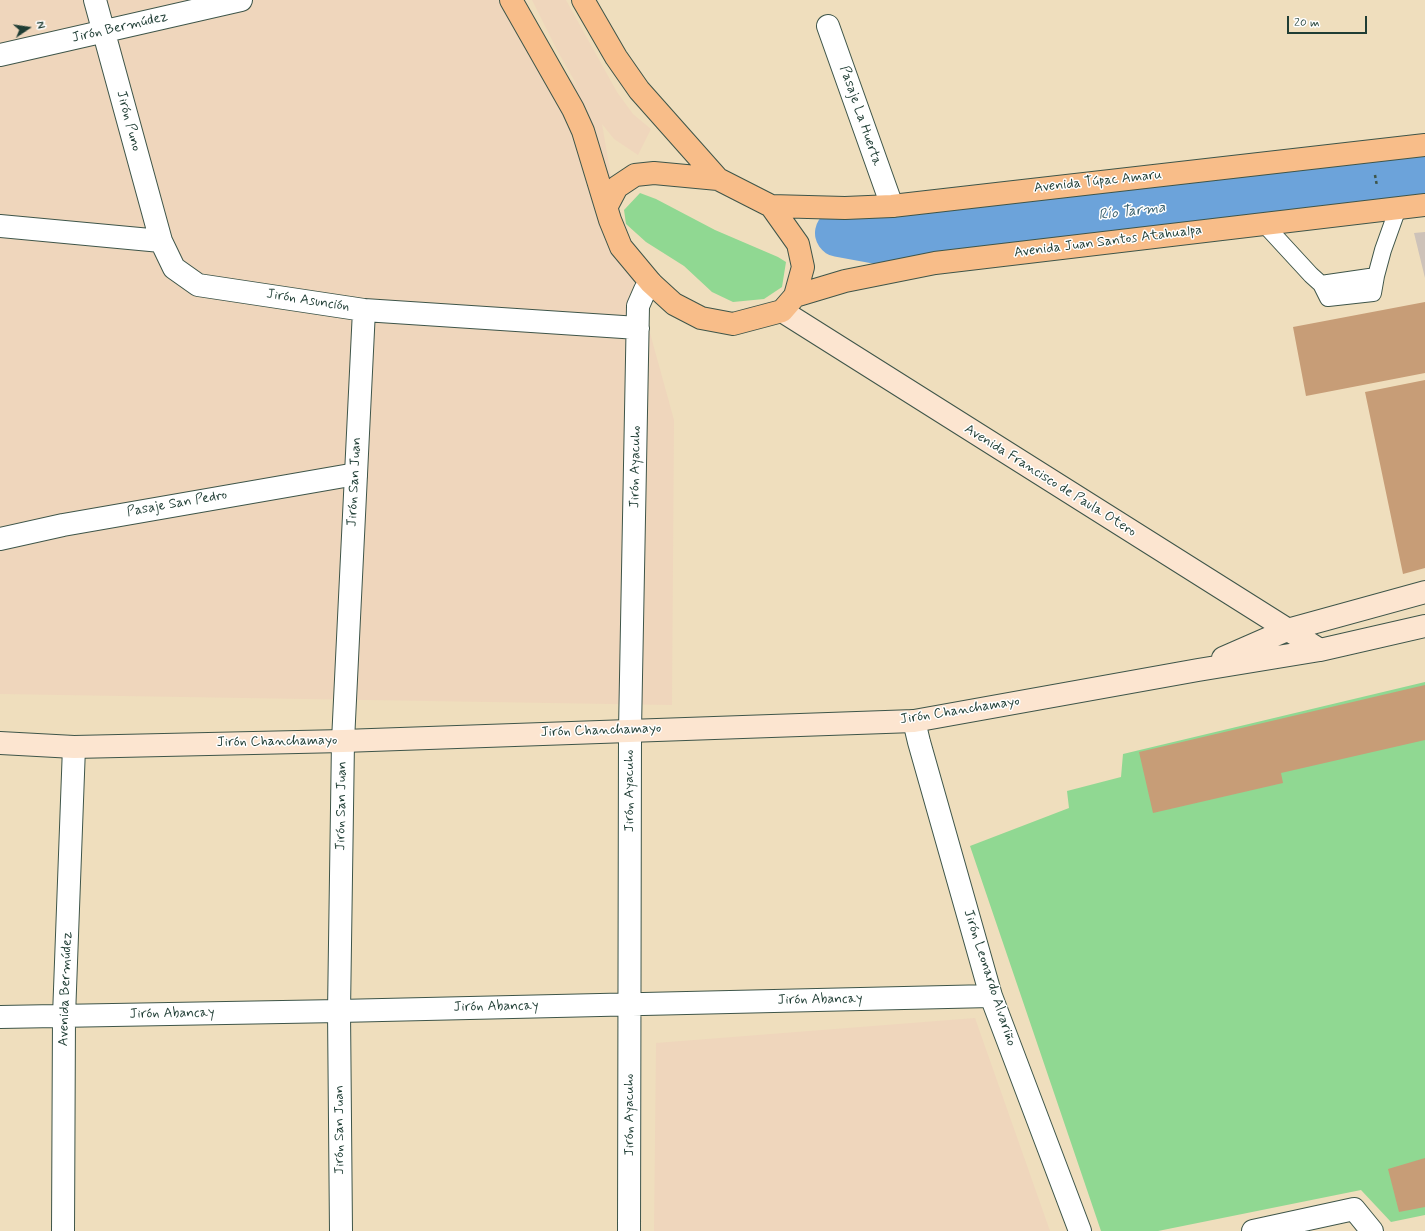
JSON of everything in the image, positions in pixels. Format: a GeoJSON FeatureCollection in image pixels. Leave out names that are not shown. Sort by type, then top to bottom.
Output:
{"type":"FeatureCollection","features":[{"type":"Feature","properties":{"kind":"highway"},"geometry":{"type":"LineString","coordinates":[[511,0],[573,109],[583,131],[607,206]]}},
{"type":"Feature","properties":{"kind":"highway"},"geometry":{"type":"LineString","coordinates":[[583,0],[616,57],[639,90],[718,179],[771,206],[798,244],[803,267],[788,304]]}},
{"type":"Feature","properties":{"kind":"highway","name":"Avenida Túpac Amaru"},"geometry":{"type":"LineString","coordinates":[[771,206],[845,208],[892,206],[1425,144]]}},
{"type":"Feature","properties":{"kind":"highway"},"geometry":{"type":"LineString","coordinates":[[607,206],[617,187],[635,175],[654,173],[718,179]]}},
{"type":"Feature","properties":{"kind":"highway","name":"Avenida Juan Santos Atahualpa"},"geometry":{"type":"LineString","coordinates":[[607,206],[610,220],[621,247],[651,284],[674,304],[701,318],[733,324],[845,281],[935,263],[1425,205]]}},
{"type":"Feature","properties":{"kind":"main road","name":"Avenida Francisco de Paula Otero"},"geometry":{"type":"LineString","coordinates":[[788,304],[1287,630],[1320,650]]}},
{"type":"Feature","properties":{"kind":"main road","name":"Jirón Chanchamayo"},"geometry":{"type":"LineString","coordinates":[[1198,670],[1287,630],[1425,592]]}},
{"type":"Feature","properties":{"kind":"main road","name":"Jirón Chanchamayo"},"geometry":{"type":"LineString","coordinates":[[0,743],[74,746],[344,741],[914,721],[1198,670],[1320,650],[1425,626]]}},
{"type":"Feature","properties":{"kind":"street","name":"Jirón Puno"},"geometry":{"type":"LineString","coordinates":[[95,0],[161,241]]}},
{"type":"Feature","properties":{"kind":"street","name":"Jirón Bermúdez"},"geometry":{"type":"LineString","coordinates":[[0,55],[241,0]]}},
{"type":"Feature","properties":{"kind":"street","name":"Pasaje La Huerta"},"geometry":{"type":"LineString","coordinates":[[828,26],[892,206]]}},
{"type":"Feature","properties":{"kind":"street"},"geometry":{"type":"LineString","coordinates":[[0,226],[161,241]]}},
{"type":"Feature","properties":{"kind":"street","name":"Jirón Asunción"},"geometry":{"type":"LineString","coordinates":[[161,241],[174,268],[198,285],[364,310],[638,328]]}},
{"type":"Feature","properties":{"kind":"street","name":"Jirón Ayacuho"},"geometry":{"type":"LineString","coordinates":[[629,1231],[630,730],[638,306],[645,290],[651,284]]}},
{"type":"Feature","properties":{"kind":"street","name":"Jirón San Juan"},"geometry":{"type":"LineString","coordinates":[[341,1231],[339,1011],[344,741],[364,310]]}},
{"type":"Feature","properties":{"kind":"street","name":"Pasaje San Pedro"},"geometry":{"type":"LineString","coordinates":[[0,539],[86,520],[356,474]]}},
{"type":"Feature","properties":{"kind":"street","name":"Jirón Leonardo Alvariño"},"geometry":{"type":"LineString","coordinates":[[914,721],[918,742],[991,996],[1080,1231]]}},
{"type":"Feature","properties":{"kind":"street","name":"Avenida Bermúdez"},"geometry":{"type":"LineString","coordinates":[[63,1231],[64,1016],[74,746]]}},
{"type":"Feature","properties":{"kind":"street","name":"Jirón Abancay"},"geometry":{"type":"LineString","coordinates":[[0,1017],[991,996]]}},
{"type":"Feature","properties":{"kind":"street"},"geometry":{"type":"LineString","coordinates":[[1253,1231],[1354,1209],[1372,1231]]}},
{"type":"Feature","properties":{"kind":"lane"},"geometry":{"type":"LineString","coordinates":[[1264,224],[1321,284],[1376,276],[1383,250],[1398,208]]}},
{"type":"Feature","properties":{"kind":"path"},"geometry":{"type":"LineString","coordinates":[[1375,174],[1378,193]]}},
{"type":"Feature","properties":{"kind":"shaded area"},"geometry":{"type":"Polygon","coordinates":[[[0,0],[501,0],[578,87],[557,50],[532,0],[566,0],[617,92],[633,114],[651,129],[638,155],[614,139],[602,124],[618,217],[674,420],[672,705],[0,694],[0,0]]]}},
{"type":"Feature","properties":{"kind":"shaded area"},"geometry":{"type":"Polygon","coordinates":[[[1425,232],[1425,278],[1414,233],[1425,232]]]}},
{"type":"Feature","properties":{"kind":"shaded area"},"geometry":{"type":"Polygon","coordinates":[[[975,1018],[1050,1231],[654,1231],[656,1043],[975,1018]]]}},
{"type":"Feature","properties":{"kind":"green space"},"geometry":{"type":"Polygon","coordinates":[[[640,193],[656,199],[715,230],[778,257],[786,262],[782,287],[764,299],[733,302],[712,292],[684,266],[646,242],[626,224],[624,210],[640,193]]]}},
{"type":"Feature","properties":{"kind":"green space"},"geometry":{"type":"Polygon","coordinates":[[[1425,682],[1425,1215],[1391,1222],[1361,1190],[1158,1231],[1101,1231],[970,846],[1069,808],[1067,791],[1121,777],[1123,754],[1425,682]]]}},
{"type":"Feature","properties":{"kind":"building"},"geometry":{"type":"Polygon","coordinates":[[[1425,302],[1425,373],[1306,396],[1293,327],[1425,302]]]}},
{"type":"Feature","properties":{"kind":"building"},"geometry":{"type":"Polygon","coordinates":[[[1425,380],[1425,568],[1403,574],[1365,392],[1425,380]]]}},
{"type":"Feature","properties":{"kind":"building"},"geometry":{"type":"Polygon","coordinates":[[[1425,685],[1425,740],[1281,773],[1283,783],[1153,813],[1139,752],[1425,685]]]}},
{"type":"Feature","properties":{"kind":"building"},"geometry":{"type":"Polygon","coordinates":[[[1425,1158],[1425,1207],[1399,1212],[1388,1169],[1425,1158]]]}},
{"type":"Feature","properties":{"kind":"waterway","name":"Río Tarma"},"geometry":{"type":"LineString","coordinates":[[839,233],[877,240],[974,231],[1425,176]]}}]}
